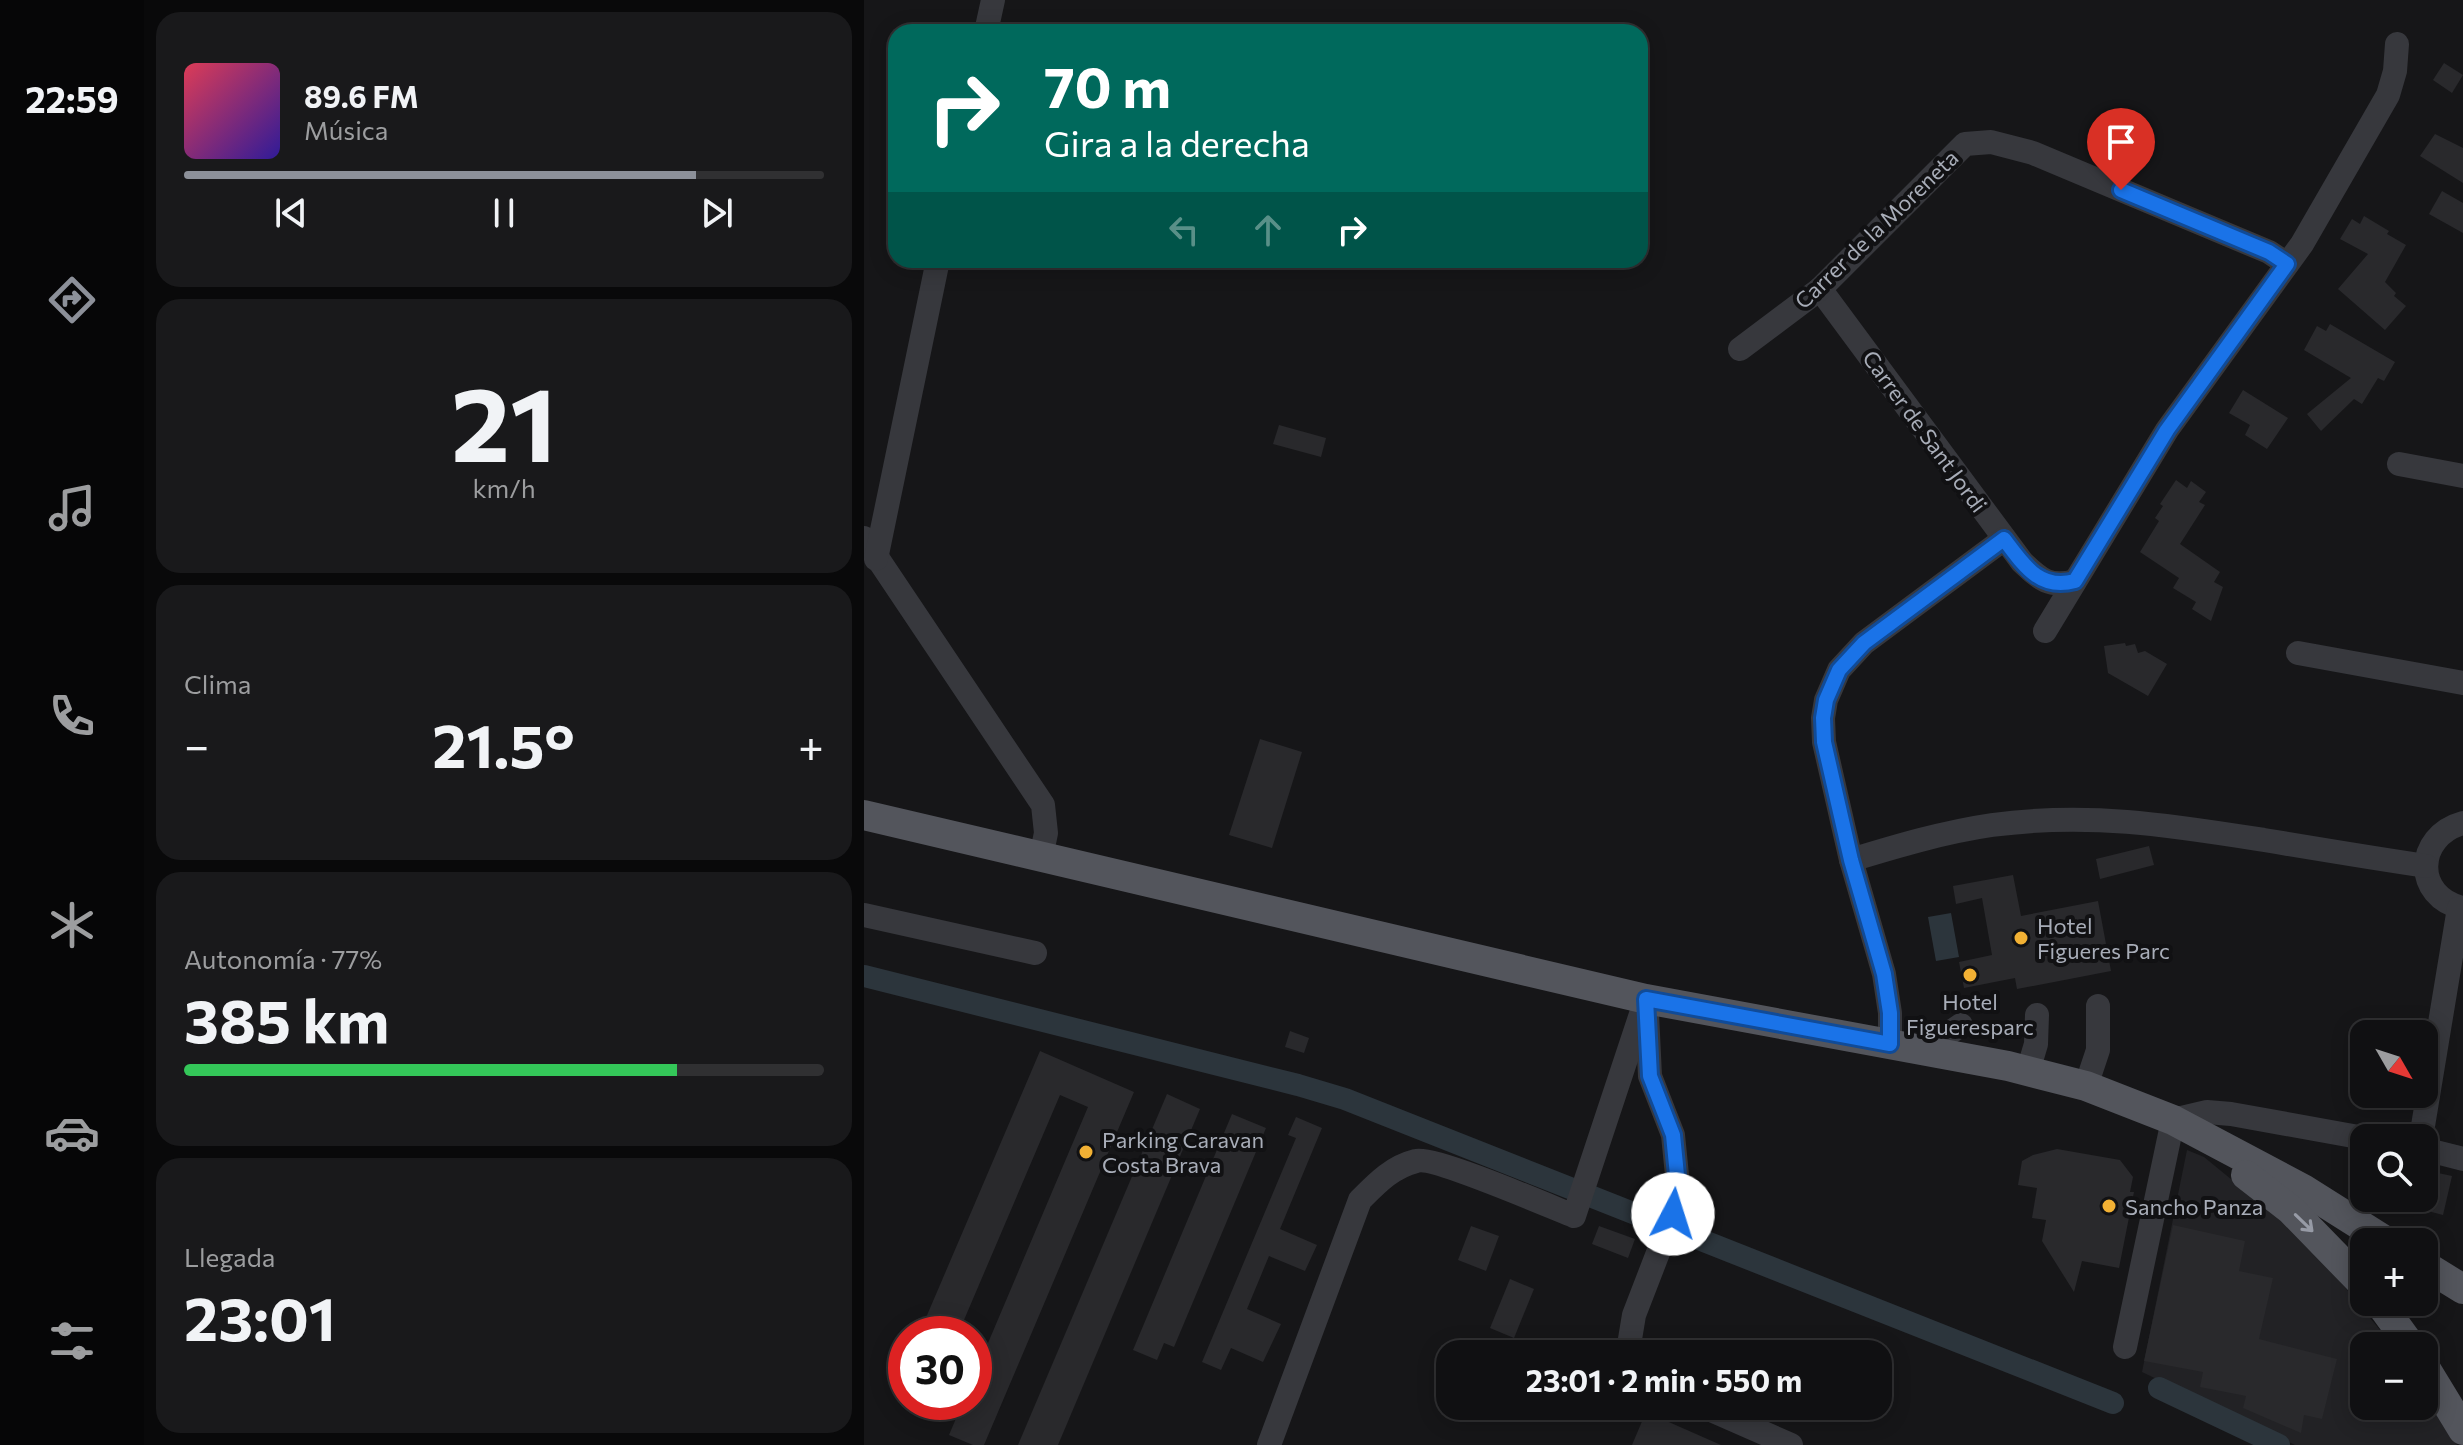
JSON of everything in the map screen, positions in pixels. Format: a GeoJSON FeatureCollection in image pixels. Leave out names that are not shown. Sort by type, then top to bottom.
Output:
{"type":"FeatureCollection","features":[{"type":"Feature","properties":{"kind":"main road"},"geometry":{"type":"LineString","coordinates":[[864,815],[1646,999],[1924,1050],[2086,1086],[2173,1120],[2303,1189],[2365,1228]]}},
{"type":"Feature","properties":{"kind":"main road"},"geometry":{"type":"LineString","coordinates":[[2202,1136],[2291,1210],[2350,1271]]}},
{"type":"Feature","properties":{"kind":"main road"},"geometry":{"type":"LineString","coordinates":[[2438,1274],[2463,1289]]}},
{"type":"Feature","properties":{"kind":"main road"},"geometry":{"type":"LineString","coordinates":[[2438,1389],[2463,1430]]}},
{"type":"Feature","properties":{"kind":"street"},"geometry":{"type":"LineString","coordinates":[[988,24],[993,0]]}},
{"type":"Feature","properties":{"kind":"street"},"geometry":{"type":"LineString","coordinates":[[2045,631],[2167,430],[2287,264],[2388,95],[2395,71],[2397,44]]}},
{"type":"Feature","properties":{"kind":"street","name":"Carrer de la Moreneta"},"geometry":{"type":"LineString","coordinates":[[1740,349],[1820,289],[1965,144],[1991,142],[2033,153],[2269,252],[2287,264]]}},
{"type":"Feature","properties":{"kind":"street"},"geometry":{"type":"LineString","coordinates":[[936,268],[870,549],[1043,805],[1046,833],[1041,857]]}},
{"type":"Feature","properties":{"kind":"street","name":"Carrer de Sant Jordi"},"geometry":{"type":"LineString","coordinates":[[1820,289],[2022,562],[2037,577],[2053,584],[2075,581]]}},
{"type":"Feature","properties":{"kind":"street"},"geometry":{"type":"LineString","coordinates":[[2399,464],[2463,476]]}},
{"type":"Feature","properties":{"kind":"street"},"geometry":{"type":"LineString","coordinates":[[1890,1044],[1890,1013],[1884,974],[1851,860],[1824,742],[1823,718],[1839,670],[1864,643],[2004,539]]}},
{"type":"Feature","properties":{"kind":"street"},"geometry":{"type":"LineString","coordinates":[[2298,653],[2463,683]]}},
{"type":"Feature","properties":{"kind":"street"},"geometry":{"type":"LineString","coordinates":[[1851,860],[1925,839],[1991,825],[2082,819],[2177,826],[2426,866]]}},
{"type":"Feature","properties":{"kind":"street"},"geometry":{"type":"LineString","coordinates":[[2423,1124],[2461,908],[2446,902],[2436,893],[2428,881],[2426,866],[2428,852],[2435,839],[2447,829],[2463,823]]}},
{"type":"Feature","properties":{"kind":"street"},"geometry":{"type":"LineString","coordinates":[[864,915],[1035,953]]}},
{"type":"Feature","properties":{"kind":"street"},"geometry":{"type":"LineString","coordinates":[[1630,1340],[1634,1315],[1673,1214],[1678,1185],[1673,1135],[1650,1076],[1646,999]]}},
{"type":"Feature","properties":{"kind":"street"},"geometry":{"type":"LineString","coordinates":[[1269,1445],[1360,1200],[1386,1173],[1419,1159],[1451,1168],[1574,1216],[1646,999]]}},
{"type":"Feature","properties":{"kind":"street"},"geometry":{"type":"LineString","coordinates":[[2086,1086],[2098,1050],[2098,1006]]}},
{"type":"Feature","properties":{"kind":"street"},"geometry":{"type":"LineString","coordinates":[[2028,1071],[2036,1044],[2037,1015]]}},
{"type":"Feature","properties":{"kind":"street"},"geometry":{"type":"LineString","coordinates":[[1924,1050],[1961,1025]]}},
{"type":"Feature","properties":{"kind":"street"},"geometry":{"type":"LineString","coordinates":[[2125,1347],[2173,1120],[2207,1112],[2219,1113],[2350,1136]]}},
{"type":"Feature","properties":{"kind":"street"},"geometry":{"type":"LineString","coordinates":[[2438,1153],[2463,1159]]}},
{"type":"Feature","properties":{"kind":"street"},"geometry":{"type":"LineString","coordinates":[[1734,1420],[1791,1445]]}},
{"type":"Feature","properties":{"kind":"shaded area"},"geometry":{"type":"Polygon","coordinates":[[[1951,913],[1959,957],[1936,961],[1928,917],[1951,913]]]}},
{"type":"Feature","properties":{"kind":"shaded area"},"geometry":{"type":"Polygon","coordinates":[[[2187,1150],[2204,1157],[2292,1229],[2350,1293],[2350,1316],[2369,1316],[2382,1332],[2350,1332],[2350,1420],[2438,1420],[2438,1414],[2457,1445],[2295,1445],[2142,1372],[2187,1150]]]}},
{"type":"Feature","properties":{"kind":"building"},"geometry":{"type":"Polygon","coordinates":[[[2444,63],[2463,75],[2452,93],[2433,80],[2444,63]]]}},
{"type":"Feature","properties":{"kind":"building"},"geometry":{"type":"Polygon","coordinates":[[[2435,134],[2463,148],[2463,183],[2420,156],[2435,134]]]}},
{"type":"Feature","properties":{"kind":"building"},"geometry":{"type":"Polygon","coordinates":[[[2442,191],[2463,203],[2463,233],[2429,214],[2442,191]]]}},
{"type":"Feature","properties":{"kind":"building"},"geometry":{"type":"Polygon","coordinates":[[[2364,216],[2406,245],[2385,282],[2396,293],[2394,296],[2406,306],[2385,330],[2338,289],[2368,254],[2340,239],[2352,219],[2360,224],[2364,216]]]}},
{"type":"Feature","properties":{"kind":"building"},"geometry":{"type":"Polygon","coordinates":[[[2330,324],[2395,362],[2384,381],[2378,378],[2362,404],[2354,399],[2321,431],[2307,414],[2351,378],[2304,350],[2317,326],[2326,331],[2330,324]]]}},
{"type":"Feature","properties":{"kind":"building"},"geometry":{"type":"Polygon","coordinates":[[[2243,390],[2288,418],[2267,449],[2245,435],[2250,425],[2229,413],[2243,390]]]}},
{"type":"Feature","properties":{"kind":"building"},"geometry":{"type":"Polygon","coordinates":[[[1279,425],[1326,438],[1321,457],[1273,444],[1279,425]]]}},
{"type":"Feature","properties":{"kind":"building"},"geometry":{"type":"Polygon","coordinates":[[[2176,480],[2187,488],[2191,481],[2206,492],[2199,502],[2205,505],[2180,544],[2220,572],[2214,582],[2223,587],[2211,621],[2192,609],[2196,602],[2173,588],[2179,578],[2140,552],[2159,521],[2155,518],[2163,506],[2160,504],[2176,480]]]}},
{"type":"Feature","properties":{"kind":"building"},"geometry":{"type":"Polygon","coordinates":[[[2125,643],[2126,646],[2135,644],[2138,653],[2145,651],[2167,664],[2148,696],[2108,673],[2104,646],[2125,643]]]}},
{"type":"Feature","properties":{"kind":"building"},"geometry":{"type":"Polygon","coordinates":[[[1260,739],[1302,752],[1272,848],[1229,835],[1260,739]]]}},
{"type":"Feature","properties":{"kind":"building"},"geometry":{"type":"Polygon","coordinates":[[[2149,846],[2154,865],[2100,879],[2096,859],[2149,846]]]}},
{"type":"Feature","properties":{"kind":"building"},"geometry":{"type":"Polygon","coordinates":[[[2013,875],[2021,916],[2098,901],[2111,971],[2017,989],[2015,978],[1964,988],[1959,962],[1992,955],[1982,898],[1956,904],[1953,886],[2013,875]]]}},
{"type":"Feature","properties":{"kind":"building"},"geometry":{"type":"Polygon","coordinates":[[[1290,1031],[1309,1038],[1304,1053],[1285,1047],[1290,1031]]]}},
{"type":"Feature","properties":{"kind":"building"},"geometry":{"type":"Polygon","coordinates":[[[1040,1051],[1134,1092],[984,1445],[973,1445],[949,1435],[955,1420],[992,1420],[992,1334],[1088,1107],[1060,1095],[966,1316],[927,1316],[1040,1051]]]}},
{"type":"Feature","properties":{"kind":"building"},"geometry":{"type":"Polygon","coordinates":[[[1167,1094],[1200,1109],[1058,1445],[1018,1445],[1167,1094]]]}},
{"type":"Feature","properties":{"kind":"building"},"geometry":{"type":"Polygon","coordinates":[[[1232,1114],[1266,1128],[1174,1347],[1164,1343],[1157,1360],[1133,1350],[1232,1114]]]}},
{"type":"Feature","properties":{"kind":"building"},"geometry":{"type":"Polygon","coordinates":[[[1296,1117],[1322,1128],[1280,1229],[1317,1245],[1305,1271],[1269,1256],[1247,1309],[1281,1324],[1263,1362],[1231,1348],[1221,1370],[1202,1362],[1296,1138],[1288,1135],[1296,1117]]]}},
{"type":"Feature","properties":{"kind":"building","name":"Sancho Panza"},"geometry":{"type":"Polygon","coordinates":[[[2057,1149],[2120,1160],[2133,1177],[2130,1192],[2134,1192],[2119,1268],[2082,1261],[2074,1292],[2042,1241],[2046,1220],[2032,1218],[2037,1188],[2018,1185],[2022,1161],[2057,1149]]]}},
{"type":"Feature","properties":{"kind":"building"},"geometry":{"type":"Polygon","coordinates":[[[2438,1173],[2452,1176],[2443,1215],[2432,1212],[2438,1212],[2438,1173]]]}},
{"type":"Feature","properties":{"kind":"building"},"geometry":{"type":"Polygon","coordinates":[[[2173,1225],[2245,1241],[2239,1271],[2273,1278],[2259,1339],[2337,1359],[2322,1419],[2304,1415],[2301,1433],[2243,1408],[2246,1396],[2200,1387],[2203,1372],[2144,1361],[2173,1225]]]}},
{"type":"Feature","properties":{"kind":"building"},"geometry":{"type":"Polygon","coordinates":[[[1471,1226],[1499,1236],[1486,1271],[1458,1260],[1471,1226]]]}},
{"type":"Feature","properties":{"kind":"building"},"geometry":{"type":"Polygon","coordinates":[[[1599,1226],[1635,1239],[1628,1258],[1592,1244],[1599,1226]]]}},
{"type":"Feature","properties":{"kind":"building"},"geometry":{"type":"Polygon","coordinates":[[[1510,1279],[1534,1289],[1514,1338],[1490,1328],[1510,1279]]]}},
{"type":"Feature","properties":{"kind":"building"},"geometry":{"type":"Polygon","coordinates":[[[1643,1420],[1664,1420],[1721,1445],[1632,1445],[1643,1420]]]}},
{"type":"Feature","properties":{"kind":"waterway"},"geometry":{"type":"LineString","coordinates":[[864,976],[1345,1099],[2113,1403]]}},
{"type":"Feature","properties":{"kind":"waterway"},"geometry":{"type":"LineString","coordinates":[[2159,1388],[2279,1445]]}},
{"type":"Feature","properties":{"kind":"place","name":"Hotel Figueres Parc"},"geometry":{"type":"Point","coordinates":[2021,938]}},
{"type":"Feature","properties":{"kind":"place","name":"Hotel Figueresparc"},"geometry":{"type":"Point","coordinates":[1970,975]}},
{"type":"Feature","properties":{"kind":"place","name":"Parking Caravan Costa Brava"},"geometry":{"type":"Point","coordinates":[1086,1152]}},
{"type":"Feature","properties":{"kind":"place","name":"Sancho Panza"},"geometry":{"type":"Point","coordinates":[2109,1206]}},
{"type":"Feature","properties":{"kind":"route"},"geometry":{"type":"LineString","coordinates":[[1673,1214],[1678,1185],[1673,1135],[1650,1076],[1646,999],[1890,1044],[1890,1013],[1884,974],[1851,860],[1824,742],[1826,700],[1839,670],[1864,643],[2004,539],[2037,577],[2053,584],[2075,581],[2167,430],[2287,264],[2269,252],[2121,190]]}}]}
